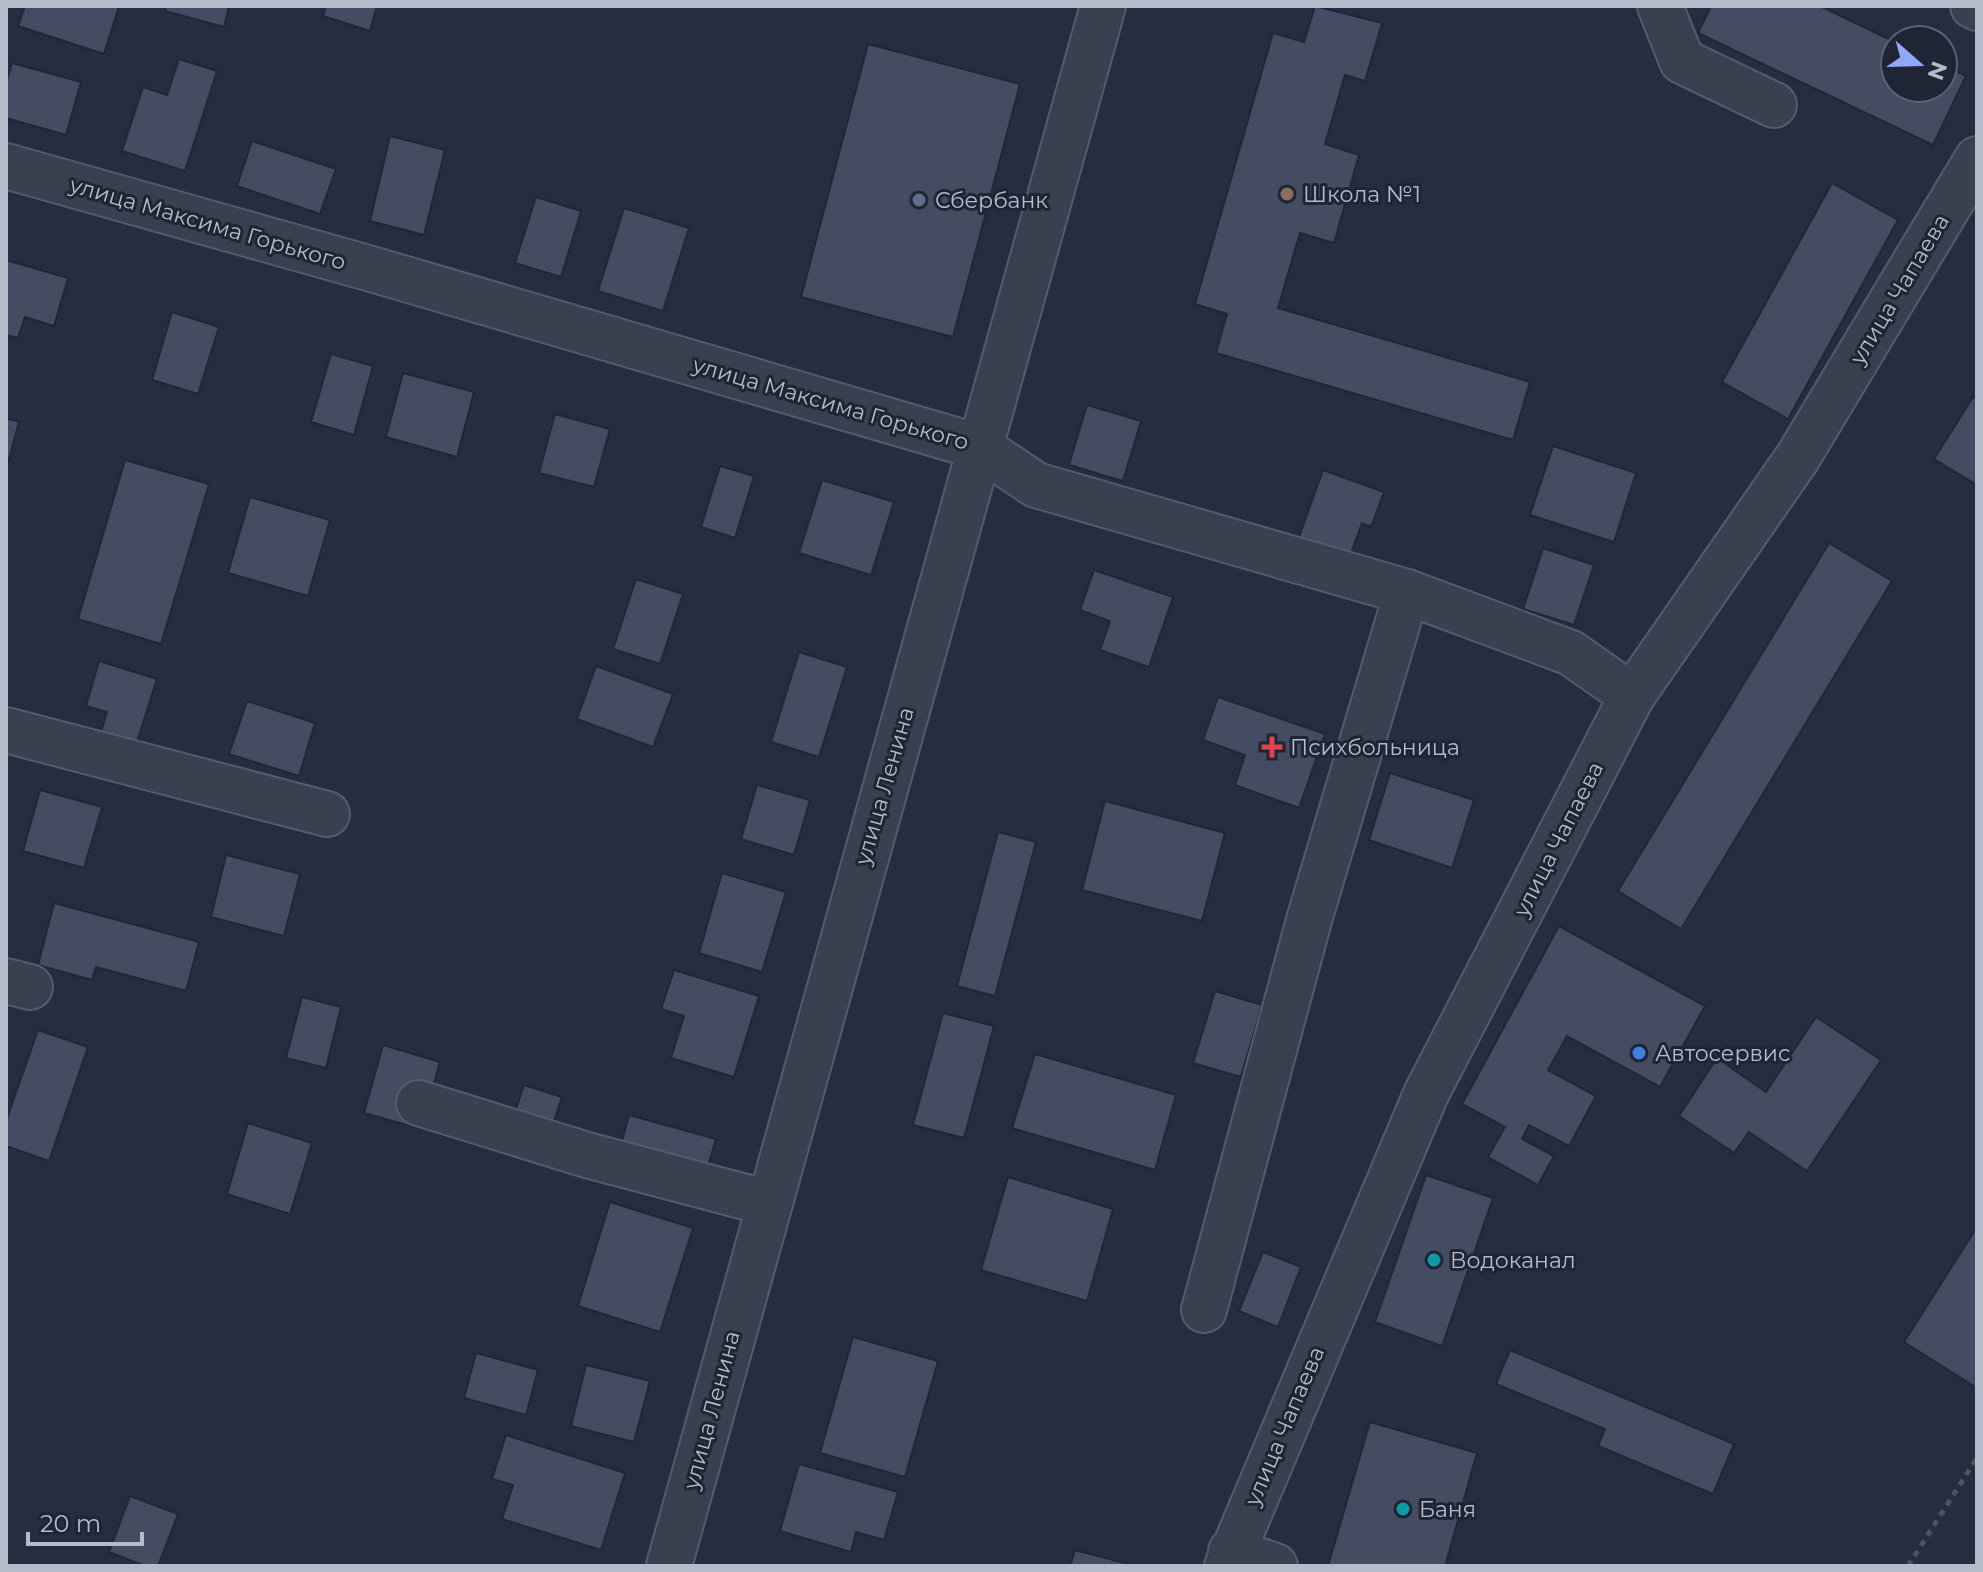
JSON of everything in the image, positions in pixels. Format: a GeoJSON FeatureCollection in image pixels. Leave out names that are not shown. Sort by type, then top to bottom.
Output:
{"type":"FeatureCollection","features":[{"type":"Feature","properties":{"kind":"street","name":"улица Ленина"},"geometry":{"type":"LineString","coordinates":[[669,1566],[1103,6]]}},
{"type":"Feature","properties":{"kind":"street"},"geometry":{"type":"LineString","coordinates":[[1660,6],[1682,61],[1774,105]]}},
{"type":"Feature","properties":{"kind":"street","name":"улица Чапаева"},"geometry":{"type":"LineString","coordinates":[[1229,1558],[1426,1094],[1632,696],[1798,457],[1977,159]]}},
{"type":"Feature","properties":{"kind":"street","name":"улица Максима Горького"},"geometry":{"type":"LineString","coordinates":[[6,166],[368,268],[979,447],[1036,485],[1407,592],[1571,653],[1632,696]]}},
{"type":"Feature","properties":{"kind":"street"},"geometry":{"type":"LineString","coordinates":[[1204,1310],[1309,920],[1407,592]]}},
{"type":"Feature","properties":{"kind":"street"},"geometry":{"type":"LineString","coordinates":[[6,730],[327,814]]}},
{"type":"Feature","properties":{"kind":"street"},"geometry":{"type":"LineString","coordinates":[[419,1103],[587,1155],[768,1203]]}},
{"type":"Feature","properties":{"kind":"street"},"geometry":{"type":"LineString","coordinates":[[1229,1558],[1275,1566]]}},
{"type":"Feature","properties":{"kind":"path"},"geometry":{"type":"LineString","coordinates":[[1908,1566],[1977,1458]]}},
{"type":"Feature","properties":{"kind":"building"},"geometry":{"type":"Polygon","coordinates":[[[25,6],[119,6],[104,54],[18,26],[25,6]]]}},
{"type":"Feature","properties":{"kind":"building"},"geometry":{"type":"Polygon","coordinates":[[[166,6],[229,6],[224,27],[165,11],[166,6]]]}},
{"type":"Feature","properties":{"kind":"building"},"geometry":{"type":"Polygon","coordinates":[[[326,6],[377,6],[370,31],[323,16],[326,6]]]}},
{"type":"Feature","properties":{"kind":"building","name":"Школа №1"},"geometry":{"type":"Polygon","coordinates":[[[1315,6],[1382,23],[1365,81],[1345,75],[1325,144],[1359,155],[1334,243],[1300,233],[1278,308],[1530,382],[1513,440],[1216,353],[1227,314],[1195,304],[1273,33],[1304,42],[1315,6]]]}},
{"type":"Feature","properties":{"kind":"building"},"geometry":{"type":"Polygon","coordinates":[[[1711,6],[1820,6],[1879,34],[1879,104],[1953,104],[1933,145],[1698,33],[1711,6]]]}},
{"type":"Feature","properties":{"kind":"building"},"geometry":{"type":"Polygon","coordinates":[[[868,44],[1020,84],[953,337],[801,297],[868,44]]]}},
{"type":"Feature","properties":{"kind":"building"},"geometry":{"type":"Polygon","coordinates":[[[179,59],[217,71],[185,171],[122,151],[143,87],[167,95],[179,59]]]}},
{"type":"Feature","properties":{"kind":"building"},"geometry":{"type":"Polygon","coordinates":[[[12,63],[81,82],[66,135],[6,118],[6,83],[12,63]]]}},
{"type":"Feature","properties":{"kind":"building"},"geometry":{"type":"Polygon","coordinates":[[[1959,73],[1966,76],[1959,91],[1959,73]]]}},
{"type":"Feature","properties":{"kind":"building"},"geometry":{"type":"Polygon","coordinates":[[[390,136],[445,150],[424,235],[370,221],[390,136]]]}},
{"type":"Feature","properties":{"kind":"building"},"geometry":{"type":"Polygon","coordinates":[[[252,141],[336,169],[320,214],[237,186],[252,141]]]}},
{"type":"Feature","properties":{"kind":"building"},"geometry":{"type":"Polygon","coordinates":[[[1832,183],[1898,220],[1788,419],[1722,382],[1832,183]]]}},
{"type":"Feature","properties":{"kind":"building"},"geometry":{"type":"Polygon","coordinates":[[[536,197],[581,211],[561,277],[515,263],[536,197]]]}},
{"type":"Feature","properties":{"kind":"building"},"geometry":{"type":"Polygon","coordinates":[[[624,208],[689,228],[663,311],[598,291],[624,208]]]}},
{"type":"Feature","properties":{"kind":"building"},"geometry":{"type":"Polygon","coordinates":[[[6,260],[68,278],[54,326],[25,317],[18,338],[6,335],[6,260]]]}},
{"type":"Feature","properties":{"kind":"building"},"geometry":{"type":"Polygon","coordinates":[[[172,312],[219,327],[198,394],[152,380],[172,312]]]}},
{"type":"Feature","properties":{"kind":"building"},"geometry":{"type":"Polygon","coordinates":[[[331,354],[373,366],[354,435],[311,422],[331,354]]]}},
{"type":"Feature","properties":{"kind":"building"},"geometry":{"type":"Polygon","coordinates":[[[403,373],[474,392],[457,457],[386,437],[403,373]]]}},
{"type":"Feature","properties":{"kind":"building"},"geometry":{"type":"Polygon","coordinates":[[[1973,397],[1977,400],[1977,485],[1934,459],[1973,397]]]}},
{"type":"Feature","properties":{"kind":"building"},"geometry":{"type":"Polygon","coordinates":[[[1087,405],[1141,421],[1123,481],[1069,465],[1087,405]]]}},
{"type":"Feature","properties":{"kind":"building"},"geometry":{"type":"Polygon","coordinates":[[[555,414],[610,429],[594,487],[539,473],[555,414]]]}},
{"type":"Feature","properties":{"kind":"building"},"geometry":{"type":"Polygon","coordinates":[[[6,418],[19,422],[6,470],[6,418]]]}},
{"type":"Feature","properties":{"kind":"building"},"geometry":{"type":"Polygon","coordinates":[[[1553,446],[1636,473],[1614,542],[1530,515],[1553,446]]]}},
{"type":"Feature","properties":{"kind":"building"},"geometry":{"type":"Polygon","coordinates":[[[125,460],[209,484],[161,644],[78,619],[125,460]]]}},
{"type":"Feature","properties":{"kind":"building"},"geometry":{"type":"Polygon","coordinates":[[[720,466],[754,476],[735,538],[701,527],[720,466]]]}},
{"type":"Feature","properties":{"kind":"building"},"geometry":{"type":"Polygon","coordinates":[[[1323,470],[1384,492],[1371,527],[1362,523],[1350,556],[1299,537],[1323,470]]]}},
{"type":"Feature","properties":{"kind":"building"},"geometry":{"type":"Polygon","coordinates":[[[822,480],[894,502],[871,575],[799,553],[822,480]]]}},
{"type":"Feature","properties":{"kind":"building"},"geometry":{"type":"Polygon","coordinates":[[[250,497],[330,520],[308,596],[228,573],[250,497]]]}},
{"type":"Feature","properties":{"kind":"building"},"geometry":{"type":"Polygon","coordinates":[[[1829,543],[1892,581],[1681,929],[1618,891],[1829,543]]]}},
{"type":"Feature","properties":{"kind":"building"},"geometry":{"type":"Polygon","coordinates":[[[1543,548],[1594,565],[1574,625],[1523,609],[1543,548]]]}},
{"type":"Feature","properties":{"kind":"building"},"geometry":{"type":"Polygon","coordinates":[[[1094,570],[1173,597],[1149,667],[1100,650],[1110,621],[1080,610],[1094,570]]]}},
{"type":"Feature","properties":{"kind":"building"},"geometry":{"type":"Polygon","coordinates":[[[636,579],[683,594],[660,664],[613,649],[636,579]]]}},
{"type":"Feature","properties":{"kind":"building"},"geometry":{"type":"Polygon","coordinates":[[[799,652],[847,667],[819,757],[771,742],[799,652]]]}},
{"type":"Feature","properties":{"kind":"building"},"geometry":{"type":"Polygon","coordinates":[[[99,661],[157,679],[135,748],[99,738],[107,712],[86,706],[99,661]]]}},
{"type":"Feature","properties":{"kind":"building"},"geometry":{"type":"Polygon","coordinates":[[[596,666],[673,694],[653,747],[577,719],[596,666]]]}},
{"type":"Feature","properties":{"kind":"building","name":"Психбольница"},"geometry":{"type":"Polygon","coordinates":[[[1218,697],[1325,734],[1299,808],[1235,785],[1245,755],[1203,740],[1218,697]]]}},
{"type":"Feature","properties":{"kind":"building"},"geometry":{"type":"Polygon","coordinates":[[[247,701],[315,723],[299,776],[229,754],[247,701]]]}},
{"type":"Feature","properties":{"kind":"building"},"geometry":{"type":"Polygon","coordinates":[[[1390,773],[1474,800],[1452,868],[1369,840],[1390,773]]]}},
{"type":"Feature","properties":{"kind":"building"},"geometry":{"type":"Polygon","coordinates":[[[757,785],[810,800],[794,855],[741,839],[757,785]]]}},
{"type":"Feature","properties":{"kind":"building"},"geometry":{"type":"Polygon","coordinates":[[[40,790],[102,807],[84,868],[23,851],[40,790]]]}},
{"type":"Feature","properties":{"kind":"building"},"geometry":{"type":"Polygon","coordinates":[[[1105,801],[1225,833],[1202,921],[1082,890],[1105,801]]]}},
{"type":"Feature","properties":{"kind":"building"},"geometry":{"type":"Polygon","coordinates":[[[998,832],[1036,842],[995,996],[957,986],[998,832]]]}},
{"type":"Feature","properties":{"kind":"building"},"geometry":{"type":"Polygon","coordinates":[[[226,855],[300,874],[284,936],[211,917],[226,855]]]}},
{"type":"Feature","properties":{"kind":"building"},"geometry":{"type":"Polygon","coordinates":[[[722,873],[786,892],[762,972],[699,953],[722,873]]]}},
{"type":"Feature","properties":{"kind":"building"},"geometry":{"type":"Polygon","coordinates":[[[54,903],[199,942],[186,991],[96,967],[92,980],[38,965],[54,903]]]}},
{"type":"Feature","properties":{"kind":"building","name":"Автосервис"},"geometry":{"type":"Polygon","coordinates":[[[1559,926],[1705,1006],[1660,1087],[1567,1036],[1548,1070],[1596,1096],[1569,1146],[1529,1125],[1522,1139],[1554,1156],[1538,1185],[1488,1157],[1505,1127],[1462,1104],[1559,926]]]}},
{"type":"Feature","properties":{"kind":"building"},"geometry":{"type":"Polygon","coordinates":[[[674,970],[759,996],[734,1077],[671,1058],[684,1016],[661,1009],[674,970]]]}},
{"type":"Feature","properties":{"kind":"building"},"geometry":{"type":"Polygon","coordinates":[[[1215,991],[1262,1005],[1241,1077],[1193,1063],[1215,991]]]}},
{"type":"Feature","properties":{"kind":"building"},"geometry":{"type":"Polygon","coordinates":[[[302,997],[341,1007],[326,1068],[286,1058],[302,997]]]}},
{"type":"Feature","properties":{"kind":"building"},"geometry":{"type":"Polygon","coordinates":[[[943,1013],[994,1026],[964,1138],[913,1125],[943,1013]]]}},
{"type":"Feature","properties":{"kind":"building"},"geometry":{"type":"Polygon","coordinates":[[[1816,1017],[1881,1060],[1807,1171],[1749,1132],[1734,1153],[1679,1116],[1717,1058],[1766,1092],[1816,1017]]]}},
{"type":"Feature","properties":{"kind":"building"},"geometry":{"type":"Polygon","coordinates":[[[38,1030],[88,1047],[49,1161],[6,1146],[6,1121],[38,1030]]]}},
{"type":"Feature","properties":{"kind":"building"},"geometry":{"type":"Polygon","coordinates":[[[383,1045],[440,1062],[421,1129],[364,1113],[383,1045]]]}},
{"type":"Feature","properties":{"kind":"building"},"geometry":{"type":"Polygon","coordinates":[[[1035,1054],[1176,1095],[1155,1170],[1012,1128],[1035,1054]]]}},
{"type":"Feature","properties":{"kind":"building"},"geometry":{"type":"Polygon","coordinates":[[[524,1085],[562,1097],[540,1164],[484,1146],[498,1103],[516,1109],[524,1085]]]}},
{"type":"Feature","properties":{"kind":"building"},"geometry":{"type":"Polygon","coordinates":[[[629,1115],[716,1139],[697,1204],[619,1152],[629,1115]]]}},
{"type":"Feature","properties":{"kind":"building"},"geometry":{"type":"Polygon","coordinates":[[[248,1123],[312,1143],[290,1214],[227,1194],[248,1123]]]}},
{"type":"Feature","properties":{"kind":"building","name":"Водоканал"},"geometry":{"type":"Polygon","coordinates":[[[1426,1175],[1493,1198],[1442,1346],[1375,1322],[1426,1175]]]}},
{"type":"Feature","properties":{"kind":"building"},"geometry":{"type":"Polygon","coordinates":[[[1008,1177],[1113,1209],[1087,1301],[981,1270],[1008,1177]]]}},
{"type":"Feature","properties":{"kind":"building"},"geometry":{"type":"Polygon","coordinates":[[[610,1202],[693,1228],[660,1332],[578,1306],[610,1202]]]}},
{"type":"Feature","properties":{"kind":"building"},"geometry":{"type":"Polygon","coordinates":[[[1977,1227],[1977,1388],[1904,1342],[1977,1227]]]}},
{"type":"Feature","properties":{"kind":"building"},"geometry":{"type":"Polygon","coordinates":[[[1263,1252],[1301,1267],[1278,1327],[1239,1311],[1263,1252]]]}},
{"type":"Feature","properties":{"kind":"building"},"geometry":{"type":"Polygon","coordinates":[[[853,1337],[938,1361],[905,1477],[820,1453],[853,1337]]]}},
{"type":"Feature","properties":{"kind":"building"},"geometry":{"type":"Polygon","coordinates":[[[1510,1350],[1734,1444],[1713,1494],[1598,1446],[1605,1429],[1496,1384],[1510,1350]]]}},
{"type":"Feature","properties":{"kind":"building"},"geometry":{"type":"Polygon","coordinates":[[[476,1353],[538,1370],[526,1415],[464,1398],[476,1353]]]}},
{"type":"Feature","properties":{"kind":"building"},"geometry":{"type":"Polygon","coordinates":[[[586,1365],[650,1381],[634,1442],[571,1426],[586,1365]]]}},
{"type":"Feature","properties":{"kind":"building","name":"Баня"},"geometry":{"type":"Polygon","coordinates":[[[1370,1422],[1477,1453],[1445,1566],[1328,1566],[1370,1422]]]}},
{"type":"Feature","properties":{"kind":"building"},"geometry":{"type":"Polygon","coordinates":[[[506,1435],[625,1473],[601,1550],[502,1519],[513,1485],[492,1479],[506,1435]]]}},
{"type":"Feature","properties":{"kind":"building"},"geometry":{"type":"Polygon","coordinates":[[[799,1464],[898,1492],[884,1540],[856,1532],[851,1552],[780,1531],[799,1464]]]}},
{"type":"Feature","properties":{"kind":"building"},"geometry":{"type":"Polygon","coordinates":[[[130,1496],[178,1514],[158,1566],[145,1566],[109,1552],[130,1496]]]}},
{"type":"Feature","properties":{"kind":"building"},"geometry":{"type":"Polygon","coordinates":[[[1075,1550],[1136,1566],[1070,1566],[1075,1550]]]}},
{"type":"Feature","properties":{"kind":"place","name":"Школа №1"},"geometry":{"type":"Point","coordinates":[1287,194]}},
{"type":"Feature","properties":{"kind":"place","name":"Сбербанк"},"geometry":{"type":"Point","coordinates":[919,200]}},
{"type":"Feature","properties":{"kind":"place","name":"Психбольница"},"geometry":{"type":"Point","coordinates":[1272,747]}},
{"type":"Feature","properties":{"kind":"place","name":"Автосервис"},"geometry":{"type":"Point","coordinates":[1639,1053]}},
{"type":"Feature","properties":{"kind":"place","name":"Водоканал"},"geometry":{"type":"Point","coordinates":[1434,1260]}},
{"type":"Feature","properties":{"kind":"place","name":"Баня"},"geometry":{"type":"Point","coordinates":[1403,1509]}}]}
